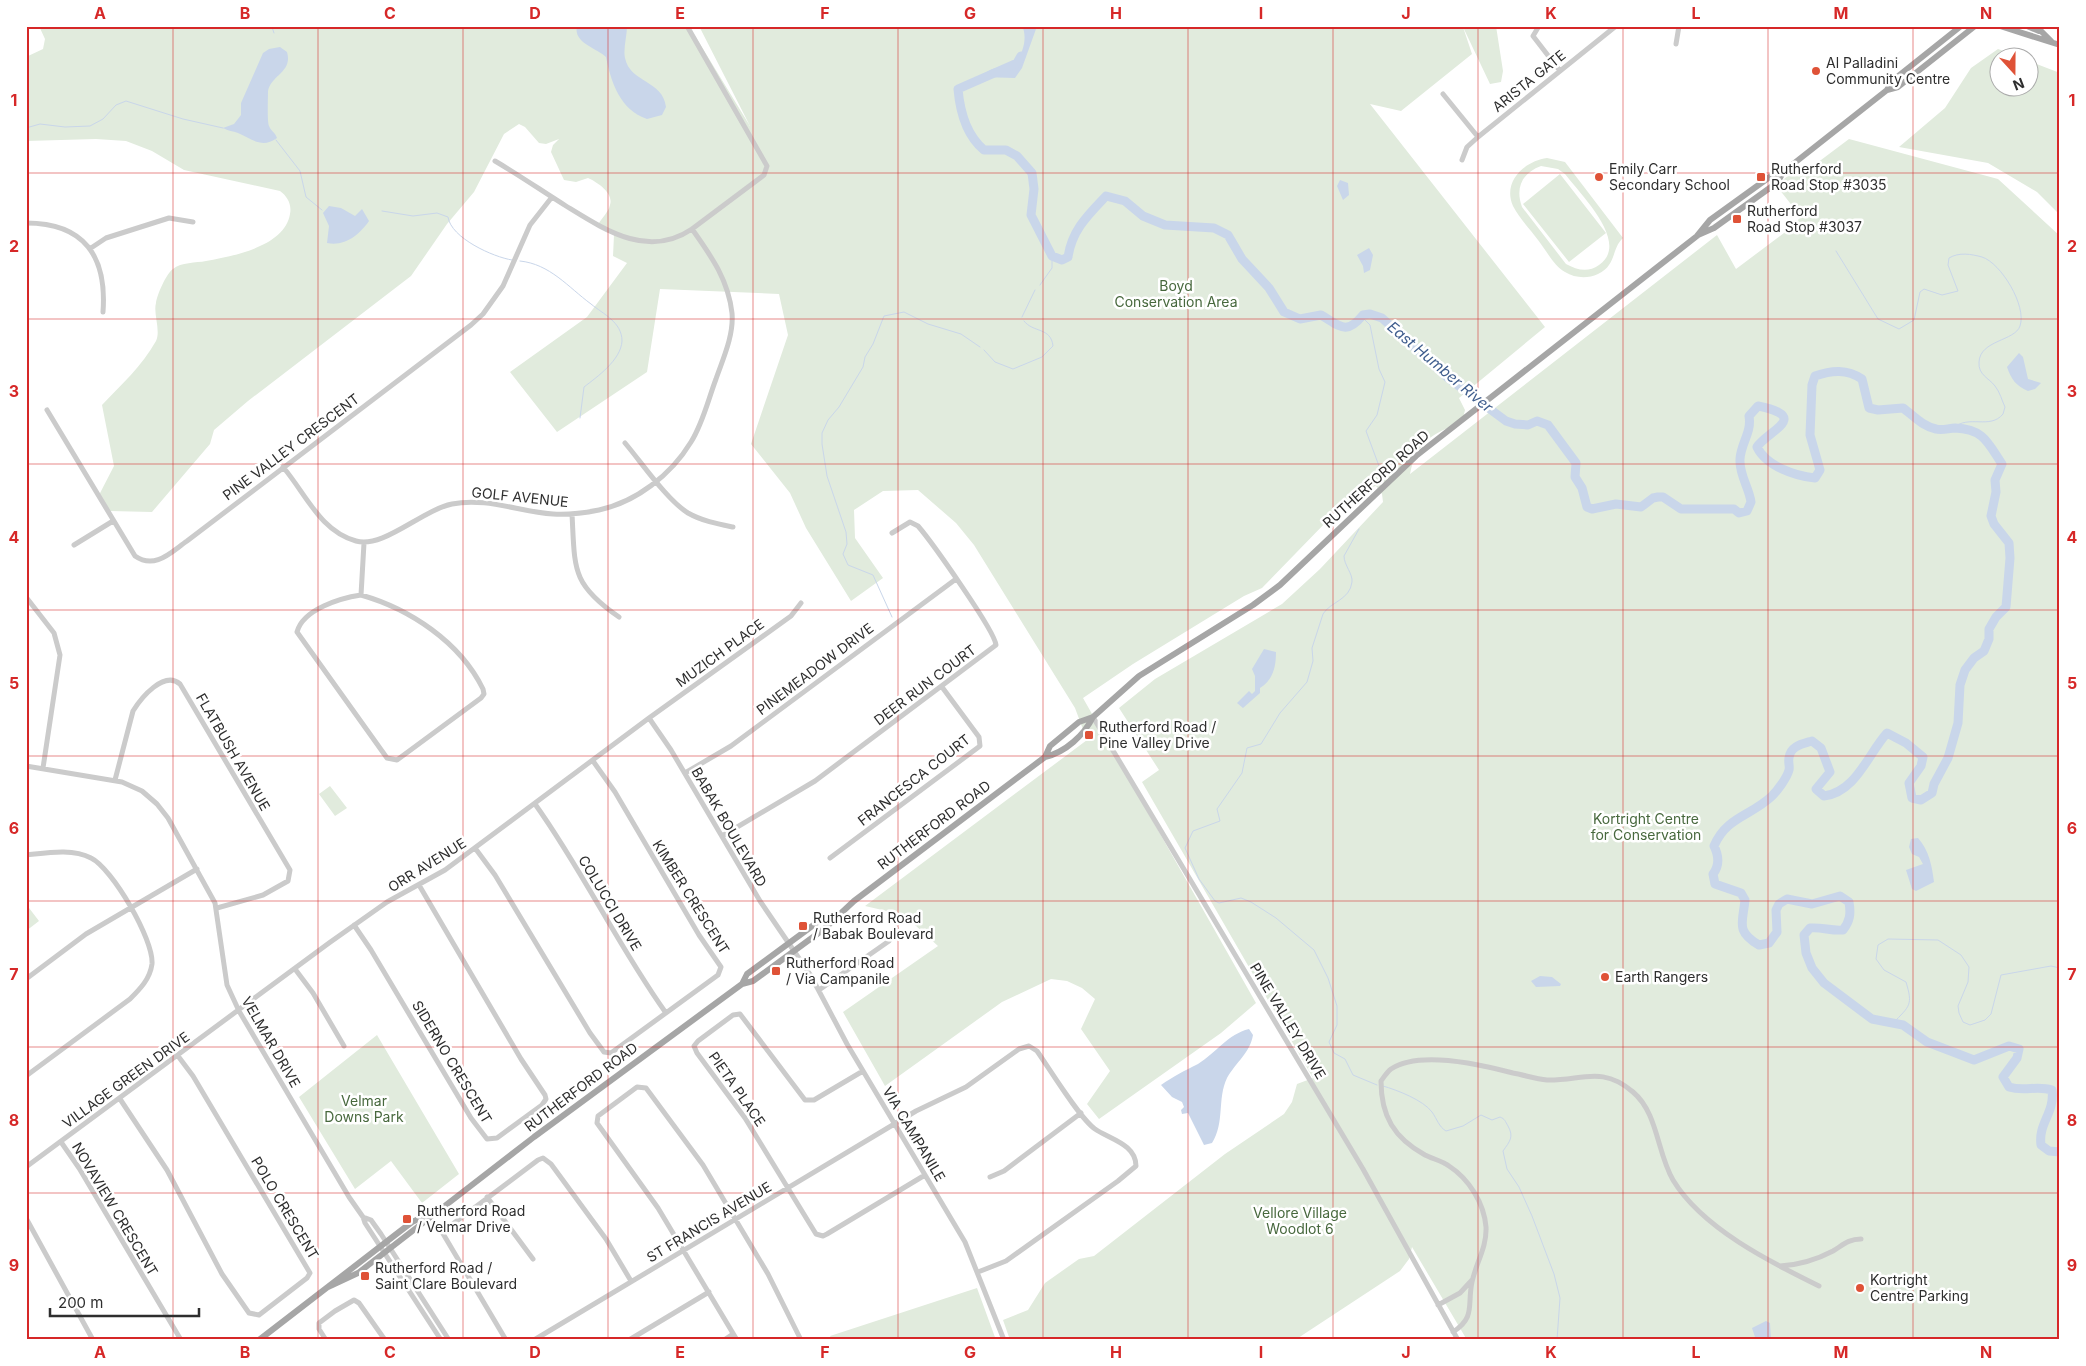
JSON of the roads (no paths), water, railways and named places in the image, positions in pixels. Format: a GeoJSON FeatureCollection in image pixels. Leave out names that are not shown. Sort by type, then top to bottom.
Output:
{"type":"FeatureCollection","features":[{"type":"Feature","properties":{"kind":"main road"},"geometry":{"type":"LineString","coordinates":[[1946,38],[1952,26]]}},
{"type":"Feature","properties":{"kind":"main road","name":"RUTHERFORD ROAD"},"geometry":{"type":"LineString","coordinates":[[328,1287],[358,1273],[417,1230],[436,1212],[742,984],[753,981],[792,946],[824,929],[839,914],[1045,757],[1058,754],[1086,730],[1093,717],[1139,676],[1253,605],[1280,585],[1416,456],[1697,236],[1710,220],[1771,176],[1783,172],[1887,90],[1892,81],[1961,26]]}},
{"type":"Feature","properties":{"kind":"main road","name":"RUTHERFORD ROAD"},"geometry":{"type":"LineString","coordinates":[[1887,90],[1898,87],[1976,26]]}},
{"type":"Feature","properties":{"kind":"main road"},"geometry":{"type":"LineString","coordinates":[[2000,26],[2060,45]]}},
{"type":"Feature","properties":{"kind":"main road"},"geometry":{"type":"LineString","coordinates":[[2027,26],[2043,32]]}},
{"type":"Feature","properties":{"kind":"main road"},"geometry":{"type":"LineString","coordinates":[[2036,26],[2052,42]]}},
{"type":"Feature","properties":{"kind":"main road","name":"RUTHERFORD ROAD"},"geometry":{"type":"LineString","coordinates":[[1045,757],[1050,746],[1080,722],[1093,717]]}},
{"type":"Feature","properties":{"kind":"main road","name":"RUTHERFORD ROAD"},"geometry":{"type":"LineString","coordinates":[[259,1340],[412,1222],[436,1212]]}},
{"type":"Feature","properties":{"kind":"street"},"geometry":{"type":"LineString","coordinates":[[495,161],[599,226],[628,240],[666,242],[682,236],[692,229],[764,175],[767,170],[763,156],[687,26]]}},
{"type":"Feature","properties":{"kind":"street"},"geometry":{"type":"LineString","coordinates":[[1539,26],[1533,36],[1560,71]]}},
{"type":"Feature","properties":{"kind":"street","name":"ARISTA GATE"},"geometry":{"type":"LineString","coordinates":[[1462,160],[1467,147],[1478,137],[1616,26]]}},
{"type":"Feature","properties":{"kind":"street"},"geometry":{"type":"LineString","coordinates":[[1676,44],[1679,26]]}},
{"type":"Feature","properties":{"kind":"street"},"geometry":{"type":"LineString","coordinates":[[1443,94],[1478,137]]}},
{"type":"Feature","properties":{"kind":"street","name":"PINE VALLEY CRESCENT"},"geometry":{"type":"LineString","coordinates":[[46,410],[135,556],[145,562],[155,562],[187,541],[460,334],[483,314],[511,272],[530,225],[552,197]]}},
{"type":"Feature","properties":{"kind":"street"},"geometry":{"type":"LineString","coordinates":[[91,248],[106,238],[169,218],[193,222]]}},
{"type":"Feature","properties":{"kind":"street"},"geometry":{"type":"LineString","coordinates":[[26,224],[58,227],[76,235],[91,248],[103,278],[103,312]]}},
{"type":"Feature","properties":{"kind":"street","name":"GOLF AVENUE"},"geometry":{"type":"LineString","coordinates":[[364,543],[387,536],[429,511],[454,503],[487,503],[543,513],[572,514],[617,504],[658,481],[691,442],[708,403],[732,325],[728,291],[722,275],[716,261],[692,229]]}},
{"type":"Feature","properties":{"kind":"street"},"geometry":{"type":"LineString","coordinates":[[625,443],[673,501],[688,513],[704,520],[733,527]]}},
{"type":"Feature","properties":{"kind":"street"},"geometry":{"type":"LineString","coordinates":[[283,468],[332,530],[344,537],[364,543],[361,595]]}},
{"type":"Feature","properties":{"kind":"street"},"geometry":{"type":"LineString","coordinates":[[572,514],[575,562],[579,577],[589,593],[598,602],[620,617]]}},
{"type":"Feature","properties":{"kind":"street"},"geometry":{"type":"LineString","coordinates":[[74,545],[113,522]]}},
{"type":"Feature","properties":{"kind":"street","name":"DEER RUN COURT"},"geometry":{"type":"LineString","coordinates":[[722,836],[815,781],[996,645],[994,636],[956,579],[914,522],[892,533]]}},
{"type":"Feature","properties":{"kind":"street","name":"PINEMEADOW DRIVE"},"geometry":{"type":"LineString","coordinates":[[684,772],[731,746],[956,579]]}},
{"type":"Feature","properties":{"kind":"street"},"geometry":{"type":"LineString","coordinates":[[361,595],[378,600],[441,636],[456,652],[483,689],[484,694],[481,698],[397,760],[387,758],[297,632],[298,626],[305,619],[334,600],[361,595]]}},
{"type":"Feature","properties":{"kind":"street"},"geometry":{"type":"LineString","coordinates":[[26,597],[54,634],[60,655],[43,768]]}},
{"type":"Feature","properties":{"kind":"street","name":"MUZICH PLACE"},"geometry":{"type":"LineString","coordinates":[[649,718],[791,616],[802,603]]}},
{"type":"Feature","properties":{"kind":"street","name":"FLATBUSH AVENUE"},"geometry":{"type":"LineString","coordinates":[[115,780],[133,711],[139,702],[153,689],[168,679],[176,680],[290,870],[288,881],[272,891],[217,908]]}},
{"type":"Feature","properties":{"kind":"street","name":"FRANCESCA COURT"},"geometry":{"type":"LineString","coordinates":[[830,858],[980,746],[979,737],[942,687]]}},
{"type":"Feature","properties":{"kind":"street","name":"PINE VALLEY DRIVE"},"geometry":{"type":"LineString","coordinates":[[1093,717],[1362,1169],[1458,1340]]}},
{"type":"Feature","properties":{"kind":"street","name":"BABAK BOULEVARD"},"geometry":{"type":"LineString","coordinates":[[649,718],[684,772],[760,901],[792,946]]}},
{"type":"Feature","properties":{"kind":"street","name":"ORR AVENUE"},"geometry":{"type":"LineString","coordinates":[[238,1011],[354,925],[388,902],[445,870],[476,848],[649,718]]}},
{"type":"Feature","properties":{"kind":"street","name":"KIMBER CRESCENT"},"geometry":{"type":"LineString","coordinates":[[476,848],[495,874],[590,1034],[607,1054],[615,1051],[718,975],[721,966],[699,935],[615,792],[593,761]]}},
{"type":"Feature","properties":{"kind":"street","name":"VELMAR DRIVE"},"geometry":{"type":"LineString","coordinates":[[26,766],[115,780],[142,791],[168,818],[197,868],[217,908],[227,985],[238,1011],[349,1197],[363,1217],[371,1220],[383,1244],[390,1249],[449,1340]]}},
{"type":"Feature","properties":{"kind":"street","name":"COLUCCI DRIVE"},"geometry":{"type":"LineString","coordinates":[[535,804],[554,830],[648,988],[666,1013]]}},
{"type":"Feature","properties":{"kind":"street"},"geometry":{"type":"LineString","coordinates":[[26,855],[71,853],[90,857],[108,872],[150,945],[152,965],[148,977],[140,990],[130,999],[26,1076]]}},
{"type":"Feature","properties":{"kind":"street"},"geometry":{"type":"LineString","coordinates":[[26,979],[86,934],[197,868]]}},
{"type":"Feature","properties":{"kind":"street","name":"SIDERNO CRESCENT"},"geometry":{"type":"LineString","coordinates":[[354,925],[371,950],[471,1118],[487,1139],[497,1138],[542,1105],[545,1102],[545,1095],[419,885]]}},
{"type":"Feature","properties":{"kind":"street"},"geometry":{"type":"LineString","coordinates":[[819,990],[889,941],[896,928]]}},
{"type":"Feature","properties":{"kind":"street","name":"VIA CAMPANILE"},"geometry":{"type":"LineString","coordinates":[[792,946],[819,990],[863,1071],[965,1242],[1004,1340]]}},
{"type":"Feature","properties":{"kind":"street"},"geometry":{"type":"LineString","coordinates":[[295,969],[313,993],[344,1046]]}},
{"type":"Feature","properties":{"kind":"street","name":"VILLAGE GREEN DRIVE"},"geometry":{"type":"LineString","coordinates":[[26,1167],[238,1011]]}},
{"type":"Feature","properties":{"kind":"street","name":"PIETA PLACE"},"geometry":{"type":"LineString","coordinates":[[787,1188],[745,1118],[697,1053],[696,1043],[734,1015],[743,1016],[802,1096],[810,1101],[863,1071]]}},
{"type":"Feature","properties":{"kind":"street","name":"ST FRANCIS AVENUE"},"geometry":{"type":"LineString","coordinates":[[534,1340],[923,1107],[966,1087],[1019,1049],[1030,1046],[1037,1051],[1081,1113]]}},
{"type":"Feature","properties":{"kind":"street","name":"POLO CRESCENT"},"geometry":{"type":"LineString","coordinates":[[120,1099],[167,1170],[234,1293],[249,1313],[259,1314],[307,1278],[310,1273],[192,1076],[178,1056]]}},
{"type":"Feature","properties":{"kind":"street"},"geometry":{"type":"LineString","coordinates":[[1453,1332],[1465,1324],[1471,1311],[1470,1302],[1473,1279],[1482,1256],[1486,1227],[1475,1193],[1449,1166],[1424,1154],[1406,1142],[1393,1129],[1384,1112],[1381,1100],[1381,1081],[1391,1070],[1408,1063],[1457,1061],[1546,1080],[1590,1074],[1612,1079],[1632,1091],[1646,1105],[1674,1180],[1693,1204],[1735,1240],[1819,1286]]}},
{"type":"Feature","properties":{"kind":"street"},"geometry":{"type":"LineString","coordinates":[[724,1340],[735,1337],[651,1197],[596,1121],[598,1116],[634,1089],[641,1086],[646,1088],[703,1165],[768,1274],[801,1340]]}},
{"type":"Feature","properties":{"kind":"street"},"geometry":{"type":"LineString","coordinates":[[978,1272],[1006,1261],[1134,1170],[1136,1162],[1130,1151],[1094,1128],[1081,1113],[1004,1171],[990,1176]]}},
{"type":"Feature","properties":{"kind":"street","name":"NOVAVIEW CRESCENT"},"geometry":{"type":"LineString","coordinates":[[61,1142],[79,1168],[181,1340]]}},
{"type":"Feature","properties":{"kind":"street"},"geometry":{"type":"LineString","coordinates":[[506,1340],[442,1236],[444,1229],[538,1160],[547,1160],[606,1239],[631,1281]]}},
{"type":"Feature","properties":{"kind":"street"},"geometry":{"type":"LineString","coordinates":[[787,1188],[816,1234],[823,1236],[925,1175]]}},
{"type":"Feature","properties":{"kind":"street"},"geometry":{"type":"LineString","coordinates":[[488,1197],[533,1259]]}},
{"type":"Feature","properties":{"kind":"street"},"geometry":{"type":"LineString","coordinates":[[26,1218],[93,1340]]}},
{"type":"Feature","properties":{"kind":"street"},"geometry":{"type":"LineString","coordinates":[[1780,1266],[1797,1265],[1833,1250],[1851,1239],[1861,1239]]}},
{"type":"Feature","properties":{"kind":"street"},"geometry":{"type":"LineString","coordinates":[[383,1244],[384,1254],[441,1340]]}},
{"type":"Feature","properties":{"kind":"street"},"geometry":{"type":"LineString","coordinates":[[1438,1305],[1460,1293],[1473,1279]]}},
{"type":"Feature","properties":{"kind":"street"},"geometry":{"type":"LineString","coordinates":[[629,1340],[708,1292]]}},
{"type":"Feature","properties":{"kind":"street"},"geometry":{"type":"LineString","coordinates":[[1460,1293],[1470,1302]]}},
{"type":"Feature","properties":{"kind":"street"},"geometry":{"type":"LineString","coordinates":[[326,1340],[319,1329],[319,1323],[354,1300],[385,1340]]}},
{"type":"Feature","properties":{"kind":"water"},"geometry":{"type":"Polygon","coordinates":[[[577,26],[627,26],[625,58],[628,66],[639,77],[659,91],[664,98],[666,107],[662,115],[647,119],[638,115],[623,102],[614,85],[606,57],[582,41],[577,32],[577,26]]]}},
{"type":"Feature","properties":{"kind":"water"},"geometry":{"type":"Polygon","coordinates":[[[1022,26],[1035,26],[1036,29],[1022,68],[1015,78],[981,77],[995,68],[1008,67],[1016,61],[1022,52],[1025,36],[1022,26]]]}},
{"type":"Feature","properties":{"kind":"water"},"geometry":{"type":"Polygon","coordinates":[[[280,47],[287,52],[287,64],[273,81],[268,91],[268,123],[277,138],[267,143],[262,143],[223,128],[234,124],[241,115],[241,103],[263,53],[269,49],[280,47]]]}},
{"type":"Feature","properties":{"kind":"water"},"geometry":{"type":"Polygon","coordinates":[[[1340,180],[1348,183],[1349,195],[1343,200],[1337,186],[1340,180]]]}},
{"type":"Feature","properties":{"kind":"water"},"geometry":{"type":"Polygon","coordinates":[[[329,206],[341,208],[355,216],[362,209],[369,221],[357,235],[346,241],[334,244],[327,243],[329,226],[323,213],[329,206]]]}},
{"type":"Feature","properties":{"kind":"water"},"geometry":{"type":"Polygon","coordinates":[[[1369,248],[1373,255],[1370,270],[1364,273],[1363,266],[1357,255],[1369,248]]]}},
{"type":"Feature","properties":{"kind":"water"},"geometry":{"type":"Polygon","coordinates":[[[2019,353],[2023,357],[2028,379],[2041,383],[2035,389],[2028,391],[2020,387],[2012,379],[2007,367],[2019,353]]]}},
{"type":"Feature","properties":{"kind":"water"},"geometry":{"type":"Polygon","coordinates":[[[1264,649],[1276,652],[1273,673],[1260,688],[1260,693],[1243,708],[1237,703],[1249,691],[1252,694],[1255,691],[1255,676],[1252,669],[1264,649]]]}},
{"type":"Feature","properties":{"kind":"water"},"geometry":{"type":"Polygon","coordinates":[[[1918,838],[1931,864],[1934,882],[1916,891],[1912,889],[1906,870],[1923,864],[1919,857],[1912,854],[1909,847],[1911,839],[1918,838]]]}},
{"type":"Feature","properties":{"kind":"water"},"geometry":{"type":"Polygon","coordinates":[[[1540,976],[1552,977],[1561,984],[1560,986],[1536,987],[1531,981],[1540,976]]]}},
{"type":"Feature","properties":{"kind":"water"},"geometry":{"type":"Polygon","coordinates":[[[1249,1029],[1253,1035],[1249,1047],[1227,1078],[1224,1086],[1216,1135],[1212,1143],[1204,1145],[1188,1113],[1182,1114],[1181,1110],[1184,1107],[1182,1102],[1172,1097],[1161,1085],[1204,1060],[1228,1039],[1249,1029]]]}},
{"type":"Feature","properties":{"kind":"water"},"geometry":{"type":"Polygon","coordinates":[[[1766,1321],[1770,1323],[1771,1340],[1756,1340],[1752,1328],[1766,1321]]]}},
{"type":"Feature","properties":{"kind":"waterway"},"geometry":{"type":"LineString","coordinates":[[265,26],[272,27],[274,33]]}},
{"type":"Feature","properties":{"kind":"waterway","name":"East Humber River"},"geometry":{"type":"LineString","coordinates":[[1021,56],[1017,63],[958,89],[959,98],[968,130],[978,144],[984,150],[1006,150],[1017,156],[1032,173],[1034,189],[1031,215],[1052,256],[1062,260],[1068,257],[1077,231],[1106,196],[1125,201],[1143,216],[1165,225],[1214,228],[1228,235],[1242,259],[1269,288],[1284,312],[1300,319],[1321,315],[1343,327],[1352,325],[1363,315],[1370,314],[1382,318],[1448,378],[1506,421],[1528,425],[1537,421],[1548,425],[1576,463],[1575,477],[1582,488],[1587,507],[1592,509],[1616,504],[1641,507],[1653,498],[1663,497],[1681,509],[1734,509],[1739,513],[1747,511],[1751,502],[1741,470],[1740,459],[1748,432],[1749,416],[1758,406],[1774,410],[1782,415],[1784,420],[1757,447],[1761,454],[1782,469],[1815,478],[1820,470],[1810,435],[1812,385],[1815,376],[1827,373],[1839,371],[1851,373],[1862,379],[1869,408],[1878,410],[1903,408],[1931,428],[1941,430],[1965,429],[1973,431],[1984,438],[2002,464],[1995,480],[1996,492],[1991,516],[1994,524],[2009,543],[2010,558],[2006,607],[1996,617],[1989,629],[1989,639],[1984,651],[1974,658],[1965,670],[1960,685],[1958,723],[1948,758],[1934,784],[1932,793],[1921,800],[1912,798],[1909,783],[1921,766],[1923,757],[1906,743],[1887,733],[1853,780],[1835,793],[1824,796],[1816,789],[1830,772],[1821,748],[1812,741],[1801,745],[1794,748],[1790,754],[1788,773],[1774,794],[1764,803],[1732,823],[1719,836],[1714,846],[1718,860],[1713,874],[1715,884],[1741,893],[1745,900],[1742,920],[1743,930],[1751,940],[1759,945],[1769,943],[1777,932],[1776,910],[1779,904],[1787,899],[1812,904],[1840,896],[1849,902],[1849,917],[1843,930],[1810,928],[1804,935],[1806,953],[1812,968],[1824,983],[1872,1019],[1903,1025],[1927,1042],[1974,1060],[2009,1046],[2019,1049],[2017,1058],[2003,1077],[2009,1087],[2052,1090],[2051,1105],[2042,1130],[2041,1145],[2049,1151],[2060,1152]]}},
{"type":"Feature","properties":{"kind":"waterway"},"geometry":{"type":"LineString","coordinates":[[26,128],[40,124],[65,127],[90,126],[103,119],[116,105],[126,101],[183,119],[223,128]]}},
{"type":"Feature","properties":{"kind":"waterway"},"geometry":{"type":"LineString","coordinates":[[276,140],[300,171],[306,197],[322,210]]}},
{"type":"Feature","properties":{"kind":"waterway"},"geometry":{"type":"LineString","coordinates":[[382,211],[413,216],[437,213],[448,217],[451,225],[465,239],[484,251],[512,260]]}},
{"type":"Feature","properties":{"kind":"waterway"},"geometry":{"type":"LineString","coordinates":[[1836,251],[1878,319],[1899,329],[1914,320],[1920,292],[1924,289],[1942,295],[1958,291],[1948,265],[1949,258],[1965,254],[1982,257],[1997,268],[2011,286],[2020,308],[2020,326],[2012,335],[1985,349],[1979,362],[1980,370],[2000,394],[2005,407],[2003,414],[1998,419],[1992,421],[1966,422],[1953,428]]}},
{"type":"Feature","properties":{"kind":"waterway"},"geometry":{"type":"LineString","coordinates":[[1040,285],[1052,268],[1052,256]]}},
{"type":"Feature","properties":{"kind":"waterway"},"geometry":{"type":"LineString","coordinates":[[520,261],[531,263],[550,271],[611,319],[621,334],[621,348],[613,361],[584,387],[580,418]]}},
{"type":"Feature","properties":{"kind":"waterway"},"geometry":{"type":"LineString","coordinates":[[1022,317],[1035,290]]}},
{"type":"Feature","properties":{"kind":"waterway"},"geometry":{"type":"LineString","coordinates":[[892,617],[873,575],[848,565],[843,554],[847,544],[846,532],[827,476],[822,433],[828,420],[839,407],[863,367],[865,357],[873,344],[884,316],[904,312],[928,324],[961,334],[980,347]]}},
{"type":"Feature","properties":{"kind":"waterway"},"geometry":{"type":"LineString","coordinates":[[1362,317],[1370,325],[1379,369],[1385,382],[1377,415],[1366,431],[1379,466]]}},
{"type":"Feature","properties":{"kind":"waterway"},"geometry":{"type":"LineString","coordinates":[[984,350],[995,362],[1013,369],[1042,357],[1053,346],[1052,340],[1045,333],[1024,321]]}},
{"type":"Feature","properties":{"kind":"waterway"},"geometry":{"type":"LineString","coordinates":[[1359,529],[1344,556],[1352,579],[1350,588],[1344,597],[1330,606],[1323,614],[1312,648],[1313,661],[1307,682],[1280,713],[1261,744],[1247,748],[1242,773],[1217,809],[1220,821],[1193,831],[1185,848],[1199,879],[1215,901],[1219,903],[1241,898],[1251,902],[1276,918],[1314,950],[1328,978],[1337,1006],[1337,1025],[1329,1042],[1334,1053],[1345,1059],[1353,1075],[1377,1085]]}},
{"type":"Feature","properties":{"kind":"waterway"},"geometry":{"type":"LineString","coordinates":[[1893,1023],[1906,1009],[1909,996],[1906,982],[1884,970],[1876,959],[1878,945],[1888,939],[1938,940],[1961,955],[1969,967],[1968,982],[1958,1006],[1963,1022],[1970,1025],[1985,1020],[1991,1014],[2001,975],[2051,966],[2060,968]]}},
{"type":"Feature","properties":{"kind":"waterway"},"geometry":{"type":"LineString","coordinates":[[1383,1086],[1423,1103],[1446,1131],[1463,1126],[1481,1115],[1492,1120],[1500,1117],[1505,1120],[1511,1136],[1503,1151],[1507,1169],[1519,1187],[1532,1216],[1554,1274],[1560,1298],[1557,1340]]}},
{"type":"Feature","properties":{"kind":"place","name":"Al Palladini Community Centre"},"geometry":{"type":"Point","coordinates":[1816,71]}},
{"type":"Feature","properties":{"kind":"place","name":"Emily Carr Secondary School"},"geometry":{"type":"Point","coordinates":[1599,177]}},
{"type":"Feature","properties":{"kind":"place","name":"Rutherford Road Stop #3035"},"geometry":{"type":"Point","coordinates":[1761,177]}},
{"type":"Feature","properties":{"kind":"place","name":"Rutherford Road Stop #3037"},"geometry":{"type":"Point","coordinates":[1737,219]}},
{"type":"Feature","properties":{"kind":"place","name":"Rutherford Road / Pine Valley Drive"},"geometry":{"type":"Point","coordinates":[1089,735]}},
{"type":"Feature","properties":{"kind":"place","name":"Rutherford Road / Babak Boulevard"},"geometry":{"type":"Point","coordinates":[803,926]}},
{"type":"Feature","properties":{"kind":"place","name":"Rutherford Road / Via Campanile"},"geometry":{"type":"Point","coordinates":[776,971]}},
{"type":"Feature","properties":{"kind":"place","name":"Earth Rangers"},"geometry":{"type":"Point","coordinates":[1605,977]}},
{"type":"Feature","properties":{"kind":"place","name":"Rutherford Road / Velmar Drive"},"geometry":{"type":"Point","coordinates":[407,1219]}},
{"type":"Feature","properties":{"kind":"place","name":"Rutherford Road / Saint Clare Boulevard"},"geometry":{"type":"Point","coordinates":[365,1276]}},
{"type":"Feature","properties":{"kind":"place","name":"Kortright Centre Parking"},"geometry":{"type":"Point","coordinates":[1860,1288]}},
{"type":"Feature","properties":{"kind":"park label","name":"Boyd Conservation Area"},"geometry":{"type":"Point","coordinates":[1176,294]}},
{"type":"Feature","properties":{"kind":"park label","name":"Kortright Centre for Conservation"},"geometry":{"type":"Point","coordinates":[1646,828]}},
{"type":"Feature","properties":{"kind":"park label","name":"Velmar Downs Park"},"geometry":{"type":"Point","coordinates":[364,1110]}},
{"type":"Feature","properties":{"kind":"park label","name":"Vellore Village Woodlot 6"},"geometry":{"type":"Point","coordinates":[1300,1222]}}]}
